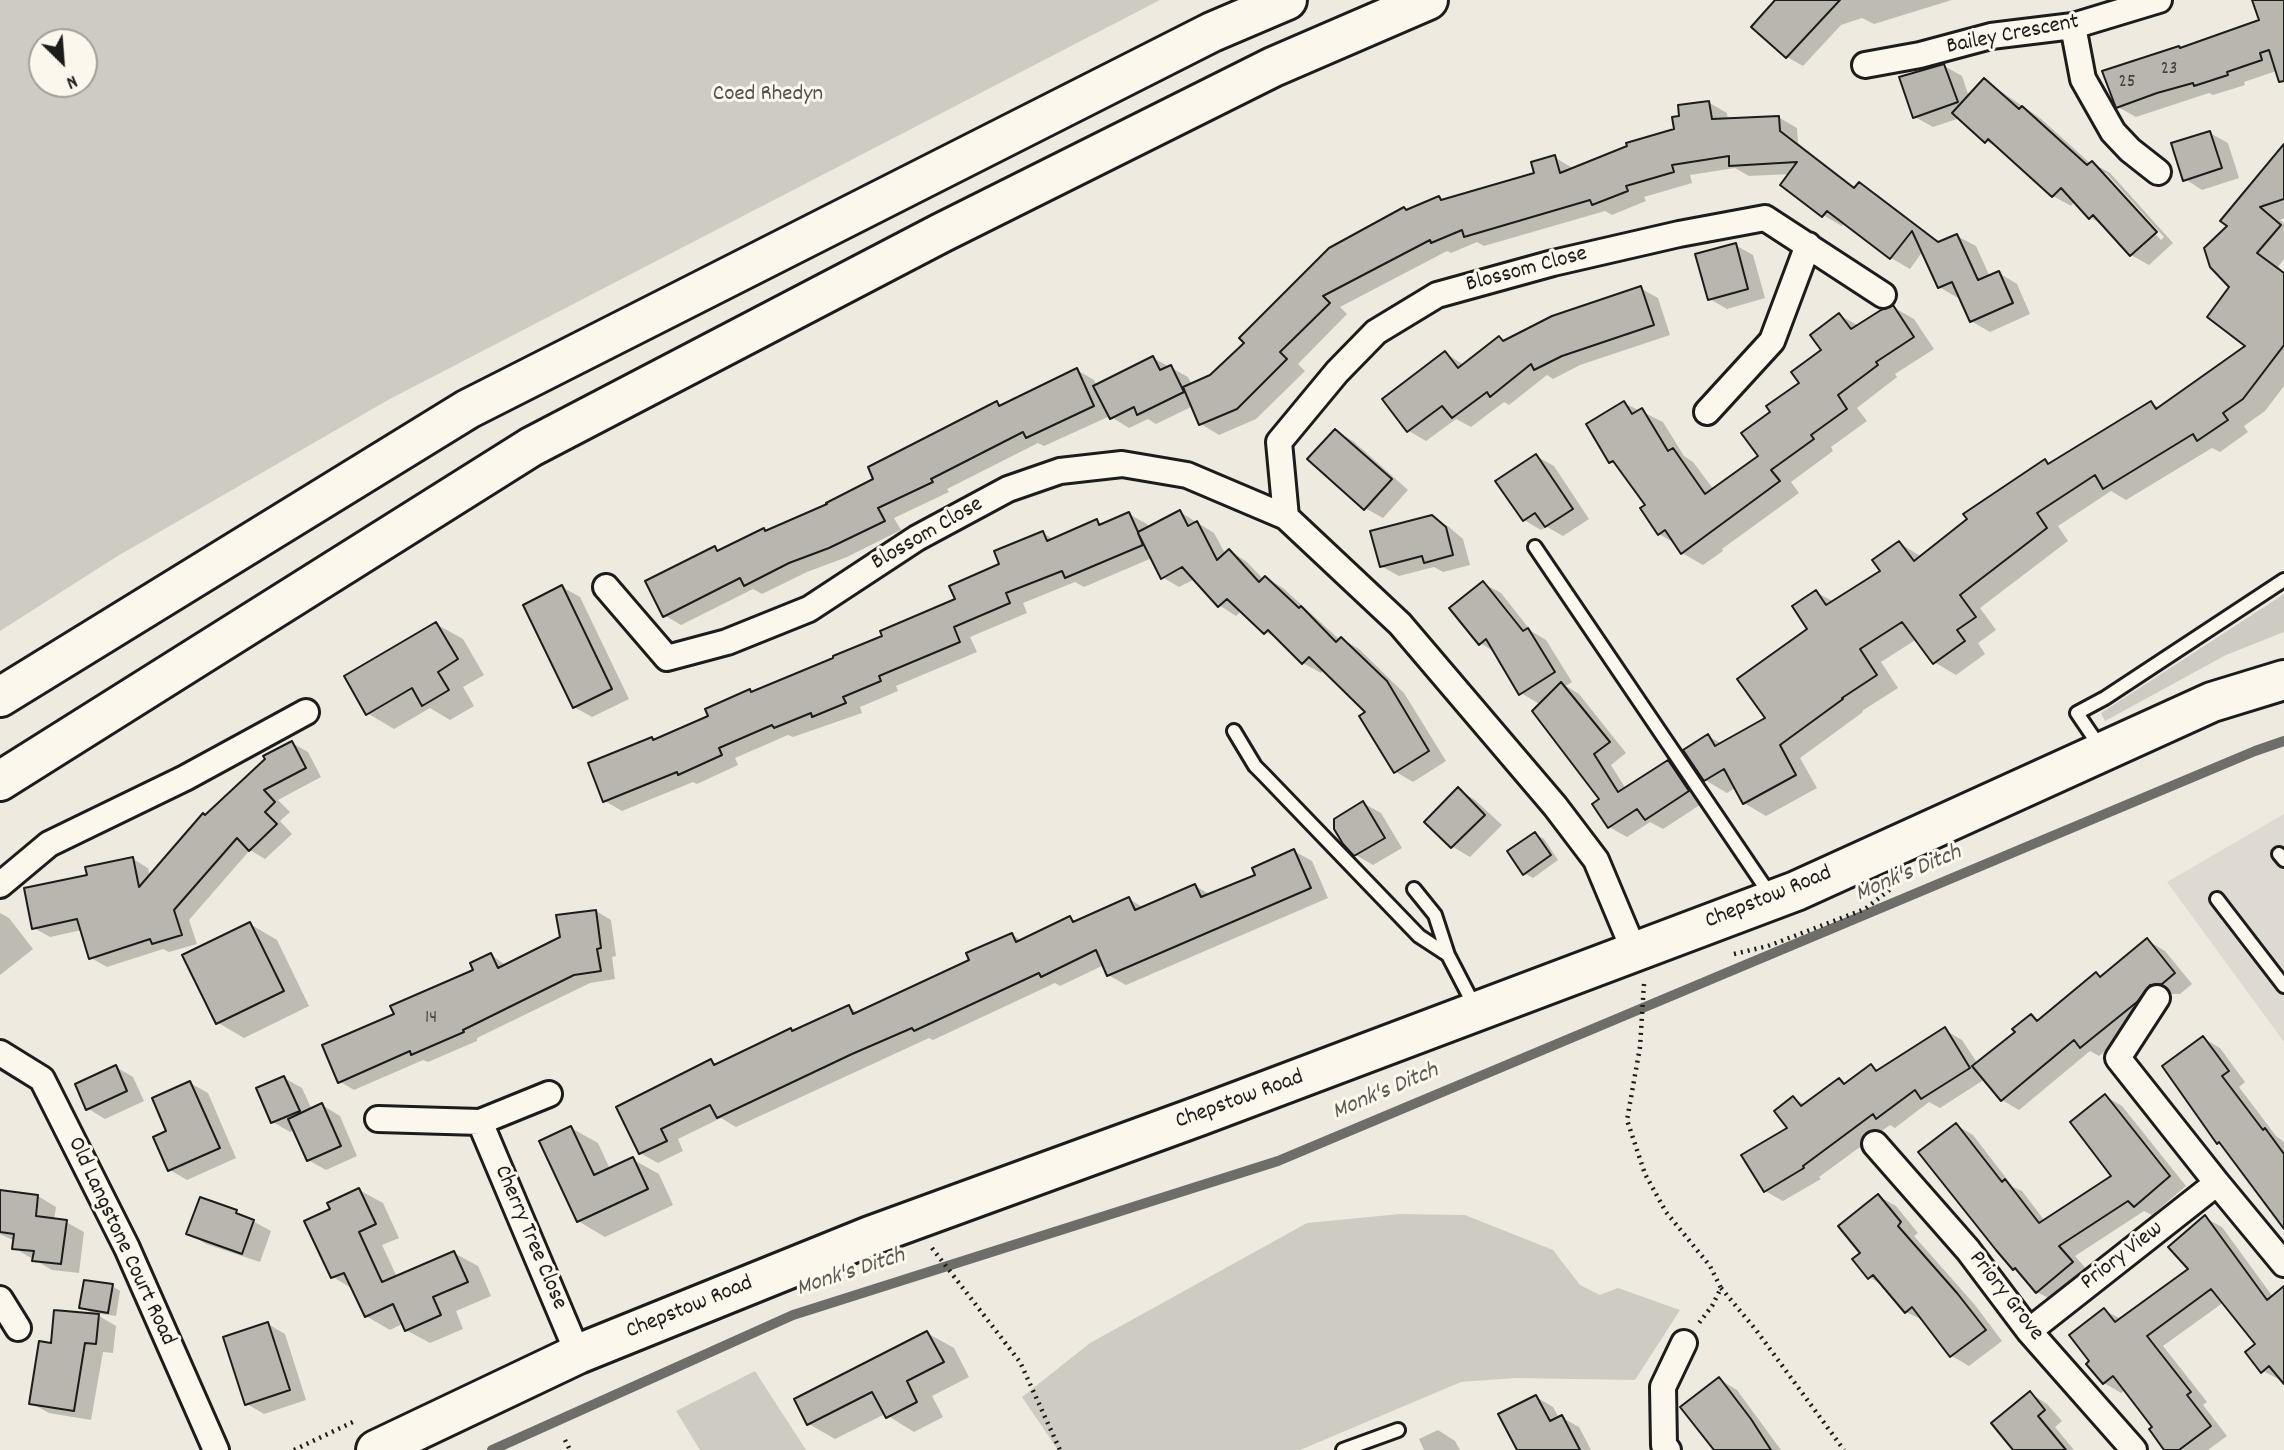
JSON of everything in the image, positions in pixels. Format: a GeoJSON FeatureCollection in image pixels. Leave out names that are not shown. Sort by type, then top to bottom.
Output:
{"type":"FeatureCollection","features":[{"type":"Feature","properties":{"kind":"main road"},"geometry":{"type":"LineString","coordinates":[[0,696],[468,409],[1200,38],[1287,0]]}},
{"type":"Feature","properties":{"kind":"main road"},"geometry":{"type":"LineString","coordinates":[[0,780],[531,447],[941,233],[1273,67],[1427,0]]}},
{"type":"Feature","properties":{"kind":"main road","name":"Chepstow Road"},"geometry":{"type":"LineString","coordinates":[[376,1450],[578,1354],[870,1236],[1477,1012],[1639,969],[1773,900],[2212,702],[2284,680]]}},
{"type":"Feature","properties":{"kind":"street","name":"Bailey Crescent"},"geometry":{"type":"LineString","coordinates":[[1865,65],[1920,55],[1991,36],[2073,26],[2159,0]]}},
{"type":"Feature","properties":{"kind":"street"},"geometry":{"type":"LineString","coordinates":[[2073,26],[2083,79],[2113,132],[2130,150],[2158,172]]}},
{"type":"Feature","properties":{"kind":"street","name":"Blossom Close"},"geometry":{"type":"LineString","coordinates":[[1286,517],[1279,442],[1337,372],[1376,332],[1437,295],[1553,263],[1679,234],[1765,218],[1883,295]]}},
{"type":"Feature","properties":{"kind":"street"},"geometry":{"type":"LineString","coordinates":[[1707,412],[1772,341],[1808,245]]}},
{"type":"Feature","properties":{"kind":"street","name":"Blossom Close"},"geometry":{"type":"LineString","coordinates":[[606,587],[667,658],[727,642],[809,609],[917,538],[1008,489],[1060,471],[1122,464],[1187,475],[1286,517],[1400,624],[1555,806],[1597,860],[1639,969]]}},
{"type":"Feature","properties":{"kind":"street"},"geometry":{"type":"LineString","coordinates":[[0,886],[49,844],[185,778],[306,712]]}},
{"type":"Feature","properties":{"kind":"street"},"geometry":{"type":"LineString","coordinates":[[2157,998],[2118,1058],[2284,1264]]}},
{"type":"Feature","properties":{"kind":"street","name":"Old Langstone Court Road"},"geometry":{"type":"LineString","coordinates":[[0,1053],[42,1079],[127,1248],[216,1450]]}},
{"type":"Feature","properties":{"kind":"street"},"geometry":{"type":"LineString","coordinates":[[379,1119],[480,1122],[549,1094]]}},
{"type":"Feature","properties":{"kind":"street","name":"Cherry Tree Close"},"geometry":{"type":"LineString","coordinates":[[480,1122],[578,1354]]}},
{"type":"Feature","properties":{"kind":"street","name":"Priory Grove"},"geometry":{"type":"LineString","coordinates":[[1875,1144],[1968,1250],[2029,1331],[2134,1450]]}},
{"type":"Feature","properties":{"kind":"street","name":"Priory View"},"geometry":{"type":"LineString","coordinates":[[2029,1331],[2217,1183]]}},
{"type":"Feature","properties":{"kind":"street"},"geometry":{"type":"LineString","coordinates":[[0,1299],[19,1328]]}},
{"type":"Feature","properties":{"kind":"street"},"geometry":{"type":"LineString","coordinates":[[1668,1450],[1664,1445],[1663,1387],[1684,1342]]}},
{"type":"Feature","properties":{"kind":"lane"},"geometry":{"type":"LineString","coordinates":[[1535,547],[1773,900]]}},
{"type":"Feature","properties":{"kind":"lane"},"geometry":{"type":"LineString","coordinates":[[2103,751],[2077,713],[2105,698],[2284,580]]}},
{"type":"Feature","properties":{"kind":"lane"},"geometry":{"type":"LineString","coordinates":[[1234,731],[1255,766],[1419,936],[1448,954]]}},
{"type":"Feature","properties":{"kind":"lane"},"geometry":{"type":"LineString","coordinates":[[1414,888],[1435,915],[1448,954],[1477,1012]]}},
{"type":"Feature","properties":{"kind":"lane"},"geometry":{"type":"LineString","coordinates":[[2217,899],[2284,986]]}},
{"type":"Feature","properties":{"kind":"lane"},"geometry":{"type":"LineString","coordinates":[[1343,1450],[1398,1430]]}},
{"type":"Feature","properties":{"kind":"path"},"geometry":{"type":"LineString","coordinates":[[1639,969],[1640,1030],[1628,1120],[1645,1174],[1661,1202],[1710,1266],[1721,1288],[1756,1330],[1844,1450]]}},
{"type":"Feature","properties":{"kind":"path"},"geometry":{"type":"LineString","coordinates":[[931,1248],[1020,1362],[1060,1450]]}},
{"type":"Feature","properties":{"kind":"path"},"geometry":{"type":"LineString","coordinates":[[1684,1342],[1712,1306],[1721,1288]]}},
{"type":"Feature","properties":{"kind":"path"},"geometry":{"type":"LineString","coordinates":[[565,1440],[570,1450]]}},
{"type":"Feature","properties":{"kind":"shaded area"},"geometry":{"type":"Polygon","coordinates":[[[2284,814],[2284,1042],[2167,882],[2284,814]]]}},
{"type":"Feature","properties":{"kind":"green space","name":"Coed Rhedyn"},"geometry":{"type":"Polygon","coordinates":[[[0,0],[1160,0],[388,400],[116,557],[0,631],[0,0]]]}},
{"type":"Feature","properties":{"kind":"green space"},"geometry":{"type":"Polygon","coordinates":[[[2284,594],[2284,632],[2226,655],[2105,721],[2101,713],[2284,594]]]}},
{"type":"Feature","properties":{"kind":"green space"},"geometry":{"type":"Polygon","coordinates":[[[1400,1214],[1465,1215],[1553,1250],[1580,1285],[1600,1295],[1618,1288],[1680,1310],[1635,1380],[1515,1378],[1461,1382],[1300,1450],[1058,1450],[1022,1397],[1090,1343],[1307,1223],[1400,1214]]]}},
{"type":"Feature","properties":{"kind":"green space"},"geometry":{"type":"Polygon","coordinates":[[[755,1371],[806,1450],[700,1450],[676,1411],[755,1371]]]}},
{"type":"Feature","properties":{"kind":"building"},"geometry":{"type":"Polygon","coordinates":[[[1775,0],[1840,0],[1786,58],[1751,27],[1775,0]]]}},
{"type":"Feature","properties":{"kind":"building"},"geometry":{"type":"Polygon","coordinates":[[[2252,0],[2284,0],[2284,81],[2279,82],[2269,50],[2260,53],[2262,60],[2227,72],[2228,75],[2194,86],[2193,83],[2157,93],[2116,108],[2102,71],[2179,46],[2180,48],[2259,20],[2252,0]]]}},
{"type":"Feature","properties":{"kind":"building"},"geometry":{"type":"Polygon","coordinates":[[[1944,64],[1958,102],[1913,118],[1899,77],[1944,64]]]}},
{"type":"Feature","properties":{"kind":"building"},"geometry":{"type":"Polygon","coordinates":[[[1984,78],[2019,109],[2022,106],[2087,165],[2092,161],[2157,232],[2130,256],[2093,215],[2089,219],[2061,188],[2052,197],[1988,139],[1985,143],[1952,113],[1984,78]]]}},
{"type":"Feature","properties":{"kind":"building"},"geometry":{"type":"Polygon","coordinates":[[[1709,101],[1712,119],[1779,116],[1780,131],[1854,188],[1859,182],[1938,242],[1957,234],[1978,280],[1999,271],[2013,303],[1970,322],[1952,282],[1938,288],[1912,231],[1890,259],[1827,211],[1822,217],[1780,185],[1797,162],[1729,166],[1729,156],[1672,165],[1674,172],[1626,186],[1628,191],[1592,205],[1590,200],[1464,237],[1462,230],[1431,243],[1430,240],[1323,296],[1330,303],[1280,352],[1287,359],[1237,409],[1199,425],[1183,387],[1210,375],[1244,343],[1239,338],[1329,248],[1404,207],[1406,210],[1439,196],[1441,200],[1534,173],[1531,162],[1555,155],[1560,173],[1627,146],[1626,143],[1674,129],[1672,117],[1679,116],[1678,105],[1709,101]]]}},
{"type":"Feature","properties":{"kind":"building"},"geometry":{"type":"Polygon","coordinates":[[[2210,131],[2222,168],[2183,181],[2171,143],[2210,131]]]}},
{"type":"Feature","properties":{"kind":"building"},"geometry":{"type":"Polygon","coordinates":[[[2284,144],[2284,199],[2260,207],[2281,225],[2257,253],[2284,273],[2284,345],[2243,399],[2223,413],[2228,420],[2197,441],[2193,434],[2103,489],[2095,475],[2037,513],[2047,528],[1960,595],[1976,617],[1957,630],[1965,641],[1933,664],[1902,622],[1860,649],[1877,675],[1780,745],[1796,775],[1743,804],[1724,769],[1704,781],[1683,750],[1708,734],[1715,746],[1765,718],[1737,679],[1807,629],[1792,606],[1816,590],[1826,605],[1880,571],[1872,560],[1899,541],[1914,561],[1967,519],[1963,514],[2045,459],[2048,464],[2151,401],[2156,409],[2245,346],[2207,317],[2229,287],[2210,267],[2204,248],[2227,226],[2220,221],[2284,144]]]}},
{"type":"Feature","properties":{"kind":"building"},"geometry":{"type":"Polygon","coordinates":[[[1736,243],[1748,289],[1708,300],[1695,254],[1736,243]]]}},
{"type":"Feature","properties":{"kind":"building"},"geometry":{"type":"Polygon","coordinates":[[[1641,286],[1654,325],[1562,356],[1534,370],[1531,364],[1490,397],[1487,392],[1452,418],[1442,406],[1407,432],[1382,399],[1445,351],[1458,368],[1499,336],[1503,341],[1552,316],[1641,286]]]}},
{"type":"Feature","properties":{"kind":"building"},"geometry":{"type":"Polygon","coordinates":[[[1893,305],[1914,337],[1876,362],[1878,365],[1838,395],[1847,409],[1811,435],[1814,439],[1771,470],[1780,481],[1681,554],[1665,530],[1658,535],[1640,508],[1645,505],[1613,461],[1609,463],[1586,424],[1624,401],[1632,414],[1642,408],[1668,451],[1673,448],[1705,494],[1758,456],[1741,433],[1770,412],[1766,406],[1799,383],[1791,372],[1821,350],[1810,335],[1839,313],[1851,329],[1893,305]]]}},
{"type":"Feature","properties":{"kind":"building"},"geometry":{"type":"Polygon","coordinates":[[[1153,356],[1160,370],[1171,365],[1184,392],[1137,415],[1134,407],[1110,419],[1093,386],[1153,356]]]}},
{"type":"Feature","properties":{"kind":"building"},"geometry":{"type":"Polygon","coordinates":[[[1077,368],[1094,406],[1026,438],[1023,432],[931,479],[933,482],[878,508],[885,521],[744,586],[740,578],[663,617],[645,581],[715,546],[717,551],[764,528],[765,531],[827,504],[873,479],[868,467],[997,401],[999,406],[1077,368]]]}},
{"type":"Feature","properties":{"kind":"building"},"geometry":{"type":"Polygon","coordinates":[[[1335,429],[1392,479],[1364,510],[1307,459],[1335,429]]]}},
{"type":"Feature","properties":{"kind":"building"},"geometry":{"type":"Polygon","coordinates":[[[1536,454],[1573,509],[1545,527],[1535,513],[1523,521],[1495,481],[1536,454]]]}},
{"type":"Feature","properties":{"kind":"building"},"geometry":{"type":"Polygon","coordinates":[[[1180,510],[1188,526],[1197,521],[1217,560],[1229,549],[1259,582],[1265,576],[1299,608],[1301,606],[1336,642],[1341,637],[1387,681],[1429,751],[1394,773],[1359,716],[1365,712],[1309,657],[1302,664],[1268,630],[1264,634],[1227,599],[1218,607],[1182,567],[1161,579],[1138,533],[1143,545],[1065,578],[1062,571],[1006,593],[1010,603],[954,627],[960,642],[879,676],[881,681],[843,697],[846,703],[812,717],[811,713],[774,728],[772,725],[719,748],[722,755],[678,775],[677,772],[603,802],[588,763],[652,737],[653,740],[708,716],[705,709],[833,658],[882,636],[880,631],[955,599],[949,586],[999,564],[994,551],[1043,531],[1047,541],[1097,519],[1099,525],[1129,512],[1138,532],[1180,510]]]}},
{"type":"Feature","properties":{"kind":"building"},"geometry":{"type":"Polygon","coordinates":[[[1432,515],[1446,527],[1453,555],[1424,563],[1422,556],[1380,567],[1370,531],[1432,515]]]}},
{"type":"Feature","properties":{"kind":"building"},"geometry":{"type":"Polygon","coordinates":[[[1483,581],[1523,631],[1528,628],[1555,672],[1519,695],[1486,639],[1479,645],[1449,608],[1483,581]]]}},
{"type":"Feature","properties":{"kind":"building"},"geometry":{"type":"Polygon","coordinates":[[[562,585],[612,689],[573,708],[523,605],[562,585]]]}},
{"type":"Feature","properties":{"kind":"building"},"geometry":{"type":"Polygon","coordinates":[[[436,622],[458,659],[438,672],[449,690],[422,706],[412,688],[366,715],[344,676],[436,622]]]}},
{"type":"Feature","properties":{"kind":"building"},"geometry":{"type":"Polygon","coordinates":[[[1561,682],[1610,742],[1594,754],[1618,792],[1668,760],[1689,791],[1645,820],[1637,809],[1608,828],[1592,804],[1599,799],[1532,711],[1561,682]]]}},
{"type":"Feature","properties":{"kind":"building"},"geometry":{"type":"Polygon","coordinates":[[[292,741],[306,768],[264,790],[275,802],[265,812],[277,824],[249,851],[237,838],[174,910],[182,935],[152,944],[150,939],[89,959],[77,919],[32,929],[24,888],[87,875],[85,867],[133,857],[139,887],[203,813],[205,815],[265,759],[263,756],[292,741]]]}},
{"type":"Feature","properties":{"kind":"building"},"geometry":{"type":"Polygon","coordinates":[[[1458,787],[1485,815],[1451,848],[1424,822],[1458,787]]]}},
{"type":"Feature","properties":{"kind":"building"},"geometry":{"type":"Polygon","coordinates":[[[1363,801],[1385,838],[1354,856],[1334,829],[1334,819],[1363,801]]]}},
{"type":"Feature","properties":{"kind":"building"},"geometry":{"type":"Polygon","coordinates":[[[1535,832],[1551,855],[1523,875],[1507,851],[1535,832]]]}},
{"type":"Feature","properties":{"kind":"building"},"geometry":{"type":"Polygon","coordinates":[[[1294,849],[1311,888],[1107,976],[1096,950],[1041,977],[1039,973],[914,1031],[912,1028],[852,1054],[717,1118],[710,1105],[661,1129],[667,1141],[639,1154],[616,1107],[711,1059],[714,1065],[791,1028],[792,1031],[849,1005],[853,1014],[969,960],[966,953],[1012,933],[1016,942],[1070,916],[1073,922],[1129,897],[1135,910],[1195,884],[1201,897],[1255,875],[1252,868],[1294,849]]]}},
{"type":"Feature","properties":{"kind":"building"},"geometry":{"type":"Polygon","coordinates":[[[596,910],[601,948],[597,949],[601,971],[574,975],[463,1030],[464,1032],[411,1055],[410,1051],[338,1083],[322,1045],[394,1014],[390,1006],[473,970],[470,963],[491,953],[498,968],[560,937],[556,915],[596,910]]]}},
{"type":"Feature","properties":{"kind":"building"},"geometry":{"type":"Polygon","coordinates":[[[250,922],[284,991],[216,1024],[182,955],[250,922]]]}},
{"type":"Feature","properties":{"kind":"building"},"geometry":{"type":"Polygon","coordinates":[[[2147,938],[2175,973],[2162,984],[2150,985],[2137,1002],[2080,1048],[2074,1040],[2001,1101],[1972,1066],[2015,1032],[2012,1029],[2031,1014],[2037,1021],[2096,972],[2100,977],[2147,938]]]}},
{"type":"Feature","properties":{"kind":"building"},"geometry":{"type":"Polygon","coordinates":[[[1945,1027],[1970,1068],[1921,1099],[1915,1090],[1876,1119],[1873,1114],[1803,1166],[1804,1168],[1764,1192],[1741,1155],[1787,1128],[1774,1111],[1793,1096],[1801,1106],[1839,1078],[1844,1084],[1871,1064],[1876,1071],[1945,1027]]]}},
{"type":"Feature","properties":{"kind":"building"},"geometry":{"type":"Polygon","coordinates":[[[2203,1036],[2229,1071],[2222,1076],[2284,1154],[2284,1229],[2219,1142],[2217,1144],[2162,1066],[2203,1036]]]}},
{"type":"Feature","properties":{"kind":"building"},"geometry":{"type":"Polygon","coordinates":[[[116,1065],[127,1091],[86,1110],[75,1084],[116,1065]]]}},
{"type":"Feature","properties":{"kind":"building"},"geometry":{"type":"Polygon","coordinates":[[[284,1076],[300,1111],[271,1123],[256,1088],[284,1076]]]}},
{"type":"Feature","properties":{"kind":"building"},"geometry":{"type":"Polygon","coordinates":[[[190,1081],[220,1148],[168,1171],[153,1137],[166,1131],[152,1098],[190,1081]]]}},
{"type":"Feature","properties":{"kind":"building"},"geometry":{"type":"Polygon","coordinates":[[[2105,1094],[2170,1176],[2134,1207],[2128,1201],[2059,1246],[2073,1262],[2036,1293],[1996,1250],[1918,1152],[1956,1123],[2002,1182],[2005,1179],[2039,1223],[2111,1176],[2070,1122],[2105,1094]]]}},
{"type":"Feature","properties":{"kind":"building"},"geometry":{"type":"Polygon","coordinates":[[[322,1103],[341,1146],[307,1161],[288,1119],[322,1103]]]}},
{"type":"Feature","properties":{"kind":"building"},"geometry":{"type":"Polygon","coordinates":[[[571,1126],[594,1175],[633,1157],[648,1189],[577,1222],[539,1141],[571,1126]]]}},
{"type":"Feature","properties":{"kind":"building"},"geometry":{"type":"Polygon","coordinates":[[[359,1188],[376,1224],[359,1232],[382,1282],[454,1251],[468,1282],[433,1297],[441,1315],[405,1331],[393,1304],[365,1317],[344,1273],[331,1278],[304,1221],[330,1209],[327,1203],[359,1188]]]}},
{"type":"Feature","properties":{"kind":"building"},"geometry":{"type":"Polygon","coordinates":[[[0,1190],[38,1195],[36,1216],[67,1220],[61,1264],[32,1261],[34,1251],[12,1249],[14,1234],[0,1232],[0,1190]]]}},
{"type":"Feature","properties":{"kind":"building"},"geometry":{"type":"Polygon","coordinates":[[[1878,1194],[1901,1222],[1898,1226],[1986,1330],[1950,1357],[1912,1307],[1905,1313],[1873,1275],[1868,1279],[1852,1259],[1860,1253],[1838,1226],[1878,1194]]]}},
{"type":"Feature","properties":{"kind":"building"},"geometry":{"type":"Polygon","coordinates":[[[200,1197],[237,1210],[236,1213],[254,1220],[242,1254],[186,1234],[200,1197]]]}},
{"type":"Feature","properties":{"kind":"building"},"geometry":{"type":"Polygon","coordinates":[[[2205,1215],[2267,1300],[2284,1286],[2284,1384],[2269,1366],[2261,1373],[2245,1352],[2255,1344],[2211,1289],[2147,1336],[2191,1392],[2187,1395],[2211,1426],[2179,1450],[2164,1450],[2149,1429],[2152,1427],[2113,1376],[2103,1384],[2086,1364],[2089,1361],[2069,1335],[2104,1308],[2115,1322],[2188,1269],[2168,1247],[2205,1215]]]}},
{"type":"Feature","properties":{"kind":"building"},"geometry":{"type":"Polygon","coordinates":[[[84,1280],[113,1284],[108,1313],[79,1308],[84,1280]]]}},
{"type":"Feature","properties":{"kind":"building"},"geometry":{"type":"Polygon","coordinates":[[[54,1310],[99,1314],[96,1344],[85,1343],[74,1411],[29,1404],[39,1341],[51,1343],[54,1310]]]}},
{"type":"Feature","properties":{"kind":"building"},"geometry":{"type":"Polygon","coordinates":[[[268,1322],[290,1390],[245,1405],[223,1337],[268,1322]]]}},
{"type":"Feature","properties":{"kind":"building"},"geometry":{"type":"Polygon","coordinates":[[[927,1331],[944,1362],[907,1381],[917,1402],[886,1418],[872,1392],[807,1425],[794,1399],[927,1331]]]}},
{"type":"Feature","properties":{"kind":"building"},"geometry":{"type":"Polygon","coordinates":[[[1719,1377],[1771,1450],[1714,1450],[1680,1407],[1719,1377]]]}},
{"type":"Feature","properties":{"kind":"building"},"geometry":{"type":"Polygon","coordinates":[[[2030,1391],[2045,1410],[2038,1416],[2066,1450],[2013,1450],[1991,1423],[2030,1391]]]}},
{"type":"Feature","properties":{"kind":"building"},"geometry":{"type":"Polygon","coordinates":[[[1536,1395],[1550,1421],[1562,1415],[1580,1450],[1517,1450],[1498,1414],[1536,1395]]]}},
{"type":"Feature","properties":{"kind":"waterway","name":"Monk's Ditch"},"geometry":{"type":"LineString","coordinates":[[492,1450],[793,1315],[1278,1161],[2284,741]]}}]}
